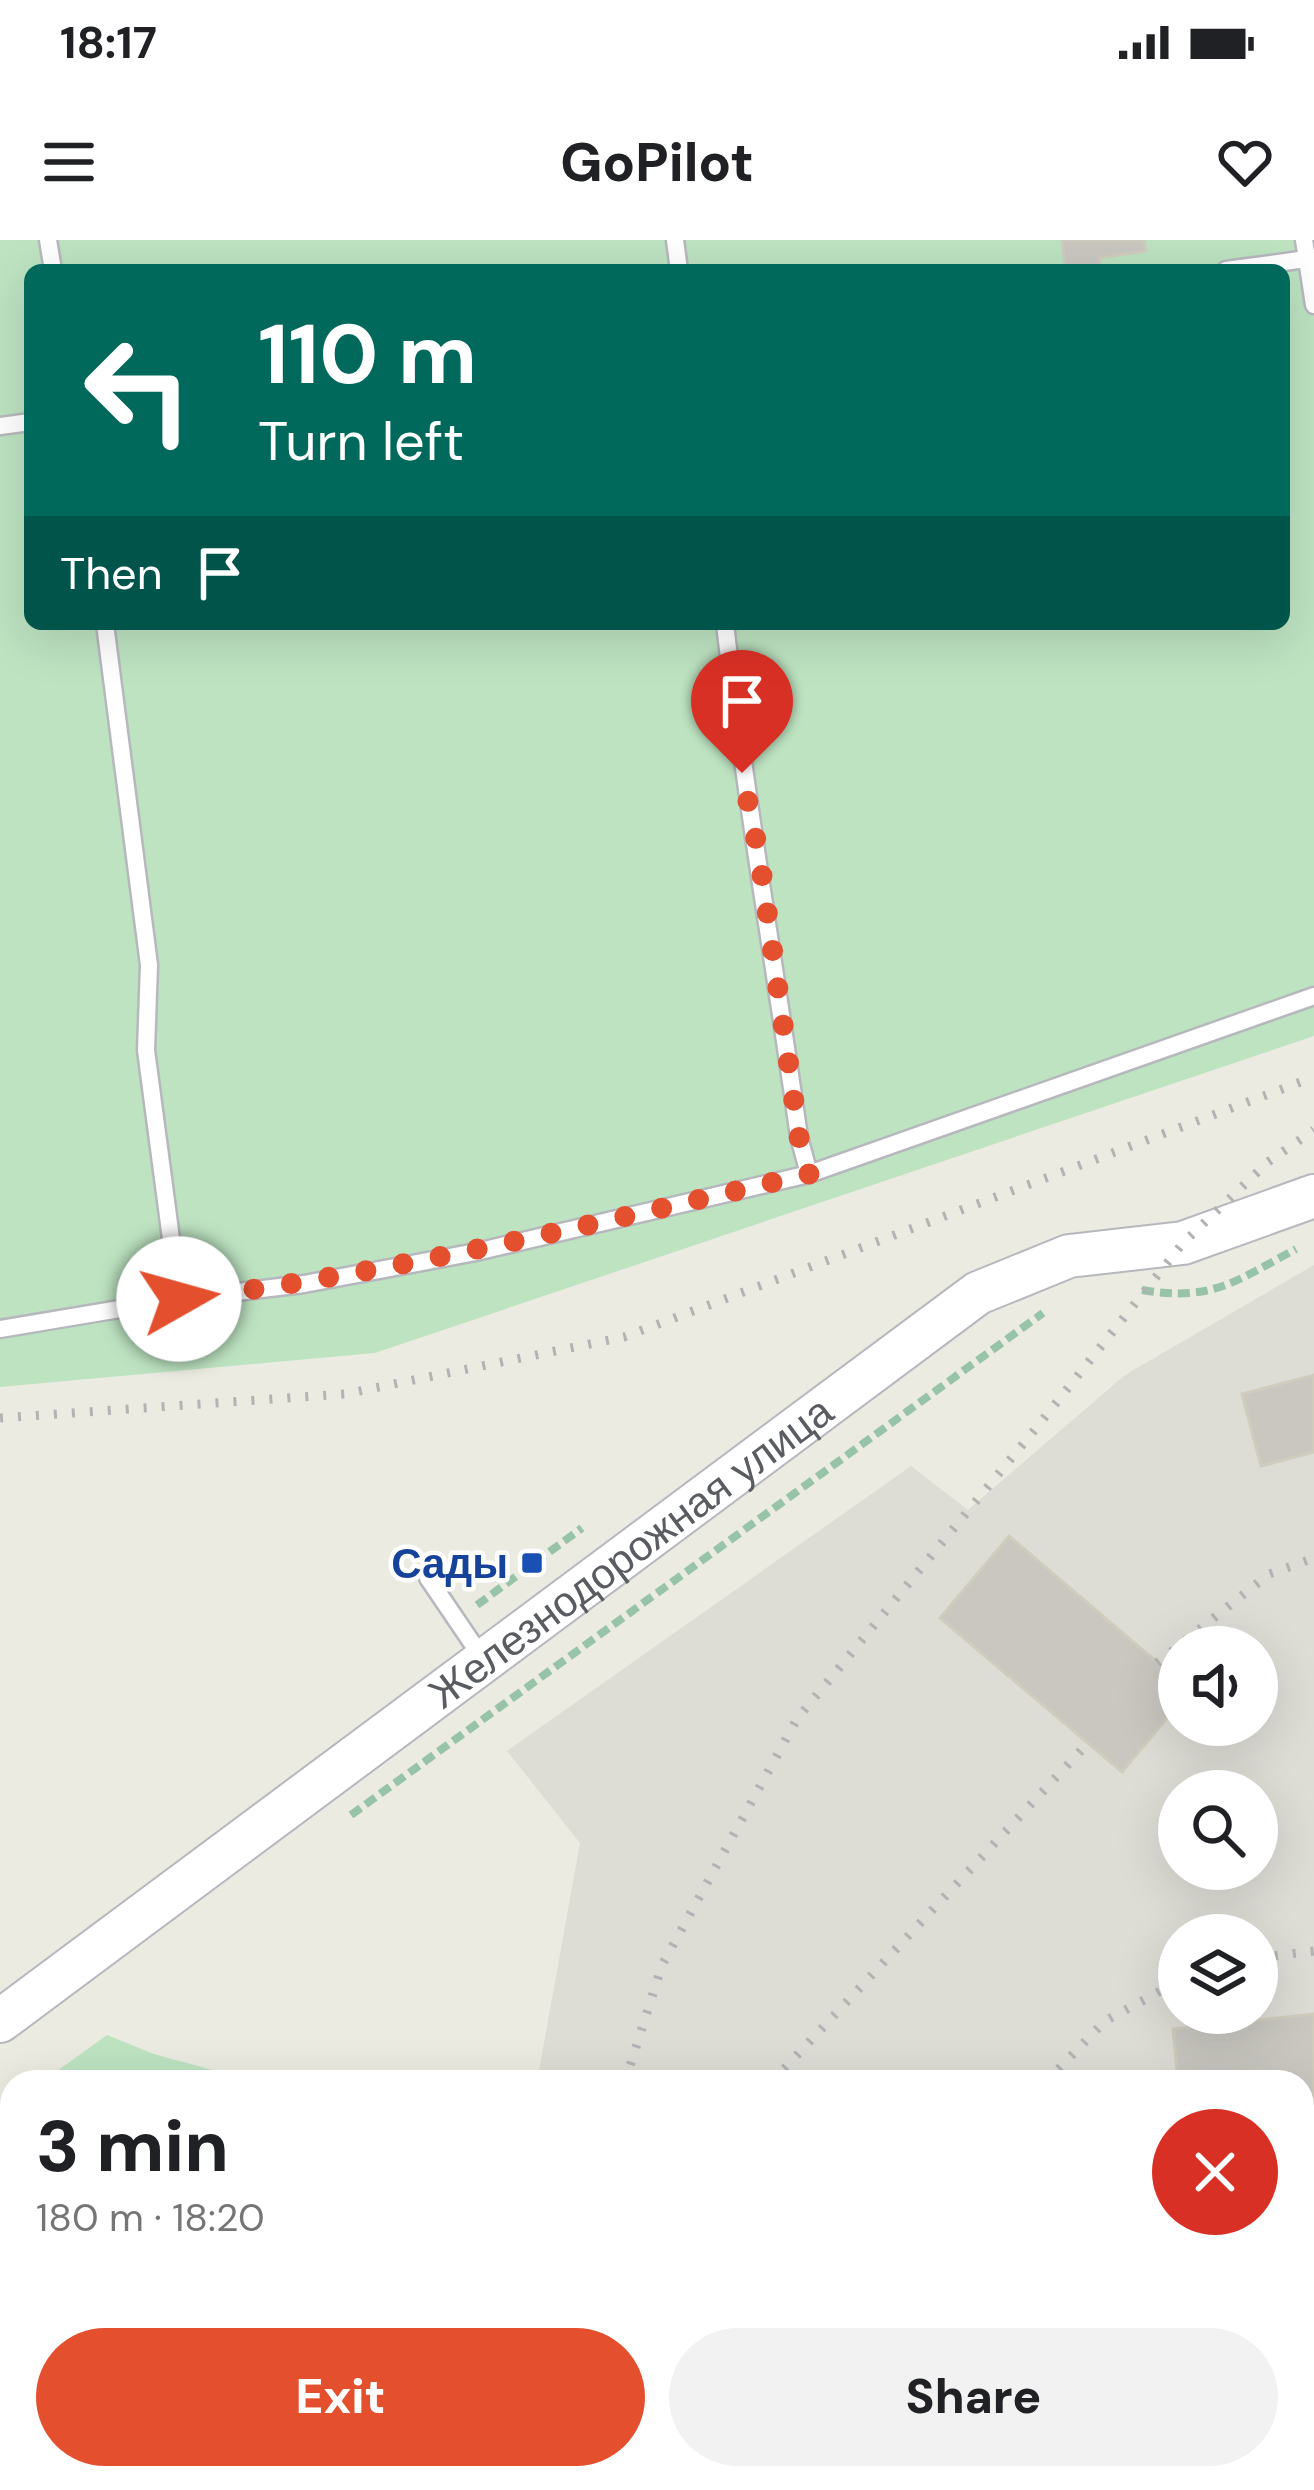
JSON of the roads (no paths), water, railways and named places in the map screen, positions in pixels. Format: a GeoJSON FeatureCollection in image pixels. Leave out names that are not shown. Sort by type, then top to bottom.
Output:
{"type":"FeatureCollection","features":[{"type":"Feature","properties":{"kind":"street","name":"Железнодорожная улица"},"geometry":{"type":"LineString","coordinates":[[0,2021],[978,1293],[1070,1256],[1183,1243],[1314,1196]]}},
{"type":"Feature","properties":{"kind":"lane"},"geometry":{"type":"LineString","coordinates":[[1304,240],[1314,305]]}},
{"type":"Feature","properties":{"kind":"lane"},"geometry":{"type":"LineString","coordinates":[[1272,264],[1310,259]]}},
{"type":"Feature","properties":{"kind":"lane"},"geometry":{"type":"LineString","coordinates":[[106,630],[149,965],[146,1050],[179,1299]]}},
{"type":"Feature","properties":{"kind":"lane"},"geometry":{"type":"LineString","coordinates":[[726,630],[742,773],[759,854],[799,1137],[809,1174]]}},
{"type":"Feature","properties":{"kind":"lane"},"geometry":{"type":"LineString","coordinates":[[0,1329],[304,1284],[476,1252],[809,1174],[1314,996]]}},
{"type":"Feature","properties":{"kind":"lane"},"geometry":{"type":"LineString","coordinates":[[428,1578],[483,1660]]}},
{"type":"Feature","properties":{"kind":"railway"},"geometry":{"type":"LineString","coordinates":[[0,1418],[345,1394],[624,1337],[1314,1077]]}},
{"type":"Feature","properties":{"kind":"railway"},"geometry":{"type":"LineString","coordinates":[[629,2070],[662,1965],[797,1719],[1183,1243],[1268,1162],[1314,1130]]}},
{"type":"Feature","properties":{"kind":"railway"},"geometry":{"type":"LineString","coordinates":[[1157,1663],[1269,1574],[1314,1558]]}},
{"type":"Feature","properties":{"kind":"railway"},"geometry":{"type":"LineString","coordinates":[[783,2070],[1088,1743]]}},
{"type":"Feature","properties":{"kind":"railway"},"geometry":{"type":"LineString","coordinates":[[1278,1955],[1314,1951]]}},
{"type":"Feature","properties":{"kind":"railway"},"geometry":{"type":"LineString","coordinates":[[1058,2070],[1105,2021],[1158,1992]]}},
{"type":"Feature","properties":{"kind":"place","name":"Сады"},"geometry":{"type":"Point","coordinates":[532,1563]}}]}
